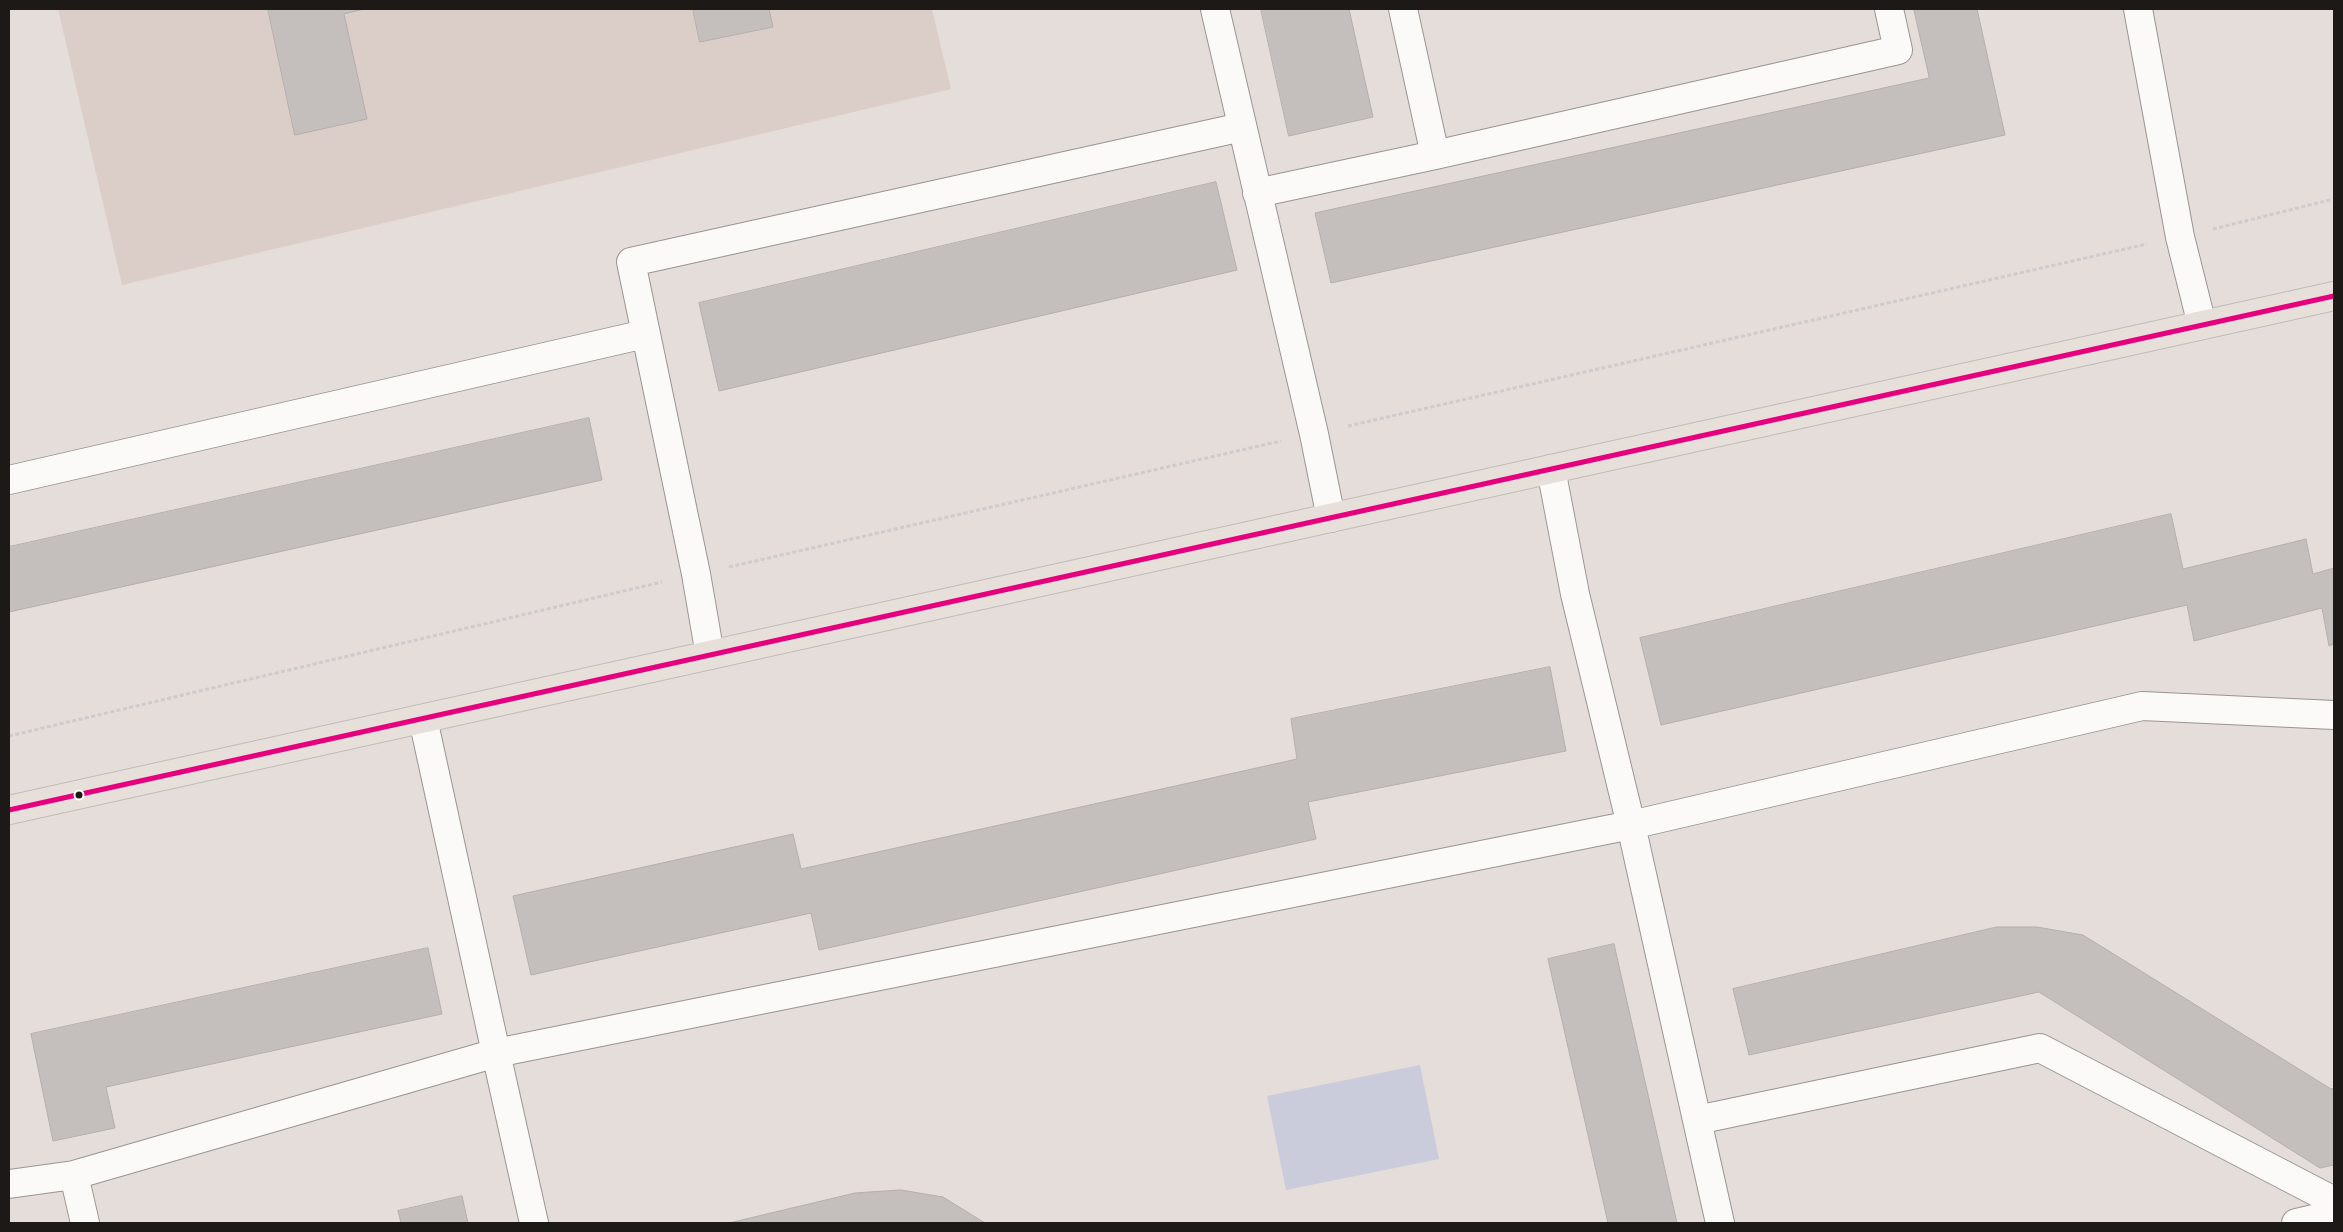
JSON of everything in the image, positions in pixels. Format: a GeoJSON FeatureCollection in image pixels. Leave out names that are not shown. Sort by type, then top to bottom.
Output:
{"type":"FeatureCollection","features":[{"type":"Feature","properties":{"kind":"main road"},"geometry":{"type":"LineString","coordinates":[[9,810],[2334,296]]}},
{"type":"Feature","properties":{"kind":"lane"},"geometry":{"type":"LineString","coordinates":[[1215,9],[1314,434],[1331,518]]}},
{"type":"Feature","properties":{"kind":"lane"},"geometry":{"type":"LineString","coordinates":[[1403,9],[1435,155]]}},
{"type":"Feature","properties":{"kind":"lane"},"geometry":{"type":"LineString","coordinates":[[1257,193],[1435,155],[1898,50],[1890,9]]}},
{"type":"Feature","properties":{"kind":"lane"},"geometry":{"type":"LineString","coordinates":[[2138,9],[2180,237],[2202,325]]}},
{"type":"Feature","properties":{"kind":"lane"},"geometry":{"type":"LineString","coordinates":[[710,655],[696,574],[631,262],[1242,127]]}},
{"type":"Feature","properties":{"kind":"lane"},"geometry":{"type":"LineString","coordinates":[[9,480],[645,334]]}},
{"type":"Feature","properties":{"kind":"lane"},"geometry":{"type":"LineString","coordinates":[[1551,469],[1575,594],[1630,825],[1720,1223]]}},
{"type":"Feature","properties":{"kind":"lane"},"geometry":{"type":"LineString","coordinates":[[9,1184],[74,1175],[496,1053],[1630,825],[2142,706],[2334,715]]}},
{"type":"Feature","properties":{"kind":"lane"},"geometry":{"type":"LineString","coordinates":[[422,719],[534,1223]]}},
{"type":"Feature","properties":{"kind":"lane"},"geometry":{"type":"LineString","coordinates":[[1698,1120],[2040,1048],[2334,1201]]}},
{"type":"Feature","properties":{"kind":"lane"},"geometry":{"type":"LineString","coordinates":[[74,1175],[85,1223]]}},
{"type":"Feature","properties":{"kind":"lane"},"geometry":{"type":"LineString","coordinates":[[2296,1223],[2334,1214]]}},
{"type":"Feature","properties":{"kind":"path"},"geometry":{"type":"LineString","coordinates":[[9,736],[696,574],[2180,237],[2334,199]]}},
{"type":"Feature","properties":{"kind":"shaded area"},"geometry":{"type":"Polygon","coordinates":[[[58,9],[932,9],[951,89],[122,285],[58,9]]]}},
{"type":"Feature","properties":{"kind":"shaded area"},"geometry":{"type":"Polygon","coordinates":[[[1420,1065],[1439,1159],[1286,1190],[1267,1096],[1420,1065]]]}},
{"type":"Feature","properties":{"kind":"building"},"geometry":{"type":"Polygon","coordinates":[[[268,9],[364,9],[344,14],[367,119],[295,135],[268,9]]]}},
{"type":"Feature","properties":{"kind":"building"},"geometry":{"type":"Polygon","coordinates":[[[693,9],[769,9],[773,27],[700,42],[693,9]]]}},
{"type":"Feature","properties":{"kind":"building"},"geometry":{"type":"Polygon","coordinates":[[[1261,9],[1349,9],[1373,117],[1289,136],[1261,9]]]}},
{"type":"Feature","properties":{"kind":"building"},"geometry":{"type":"Polygon","coordinates":[[[1914,9],[1977,9],[2005,135],[1331,283],[1315,213],[1929,78],[1914,9]]]}},
{"type":"Feature","properties":{"kind":"building"},"geometry":{"type":"Polygon","coordinates":[[[1216,182],[1237,270],[719,391],[699,303],[1216,182]]]}},
{"type":"Feature","properties":{"kind":"building"},"geometry":{"type":"Polygon","coordinates":[[[589,418],[602,480],[9,612],[9,547],[589,418]]]}},
{"type":"Feature","properties":{"kind":"building"},"geometry":{"type":"Polygon","coordinates":[[[2171,514],[2183,569],[2306,539],[2313,574],[2334,568],[2334,644],[2329,646],[2322,608],[2194,641],[2187,605],[1661,725],[1640,638],[2171,514]]]}},
{"type":"Feature","properties":{"kind":"building"},"geometry":{"type":"Polygon","coordinates":[[[1550,667],[1566,751],[1308,802],[1316,839],[819,950],[811,913],[531,975],[513,896],[793,834],[801,869],[1297,759],[1291,719],[1550,667]]]}},
{"type":"Feature","properties":{"kind":"building"},"geometry":{"type":"Polygon","coordinates":[[[1997,927],[2037,927],[2083,935],[2331,1089],[2334,1088],[2334,1165],[2320,1168],[2039,992],[1749,1055],[1733,989],[1997,927]]]}},
{"type":"Feature","properties":{"kind":"building"},"geometry":{"type":"Polygon","coordinates":[[[1614,944],[1677,1223],[1608,1223],[1548,959],[1614,944]]]}},
{"type":"Feature","properties":{"kind":"building"},"geometry":{"type":"Polygon","coordinates":[[[428,948],[442,1014],[106,1087],[115,1128],[53,1141],[31,1034],[428,948]]]}},
{"type":"Feature","properties":{"kind":"building"},"geometry":{"type":"Polygon","coordinates":[[[901,1190],[943,1197],[985,1223],[729,1223],[855,1193],[901,1190]]]}},
{"type":"Feature","properties":{"kind":"building"},"geometry":{"type":"Polygon","coordinates":[[[462,1196],[468,1223],[401,1223],[398,1211],[462,1196]]]}},
{"type":"Feature","properties":{"kind":"transit line"},"geometry":{"type":"LineString","coordinates":[[9,810],[2334,296]]}}]}
